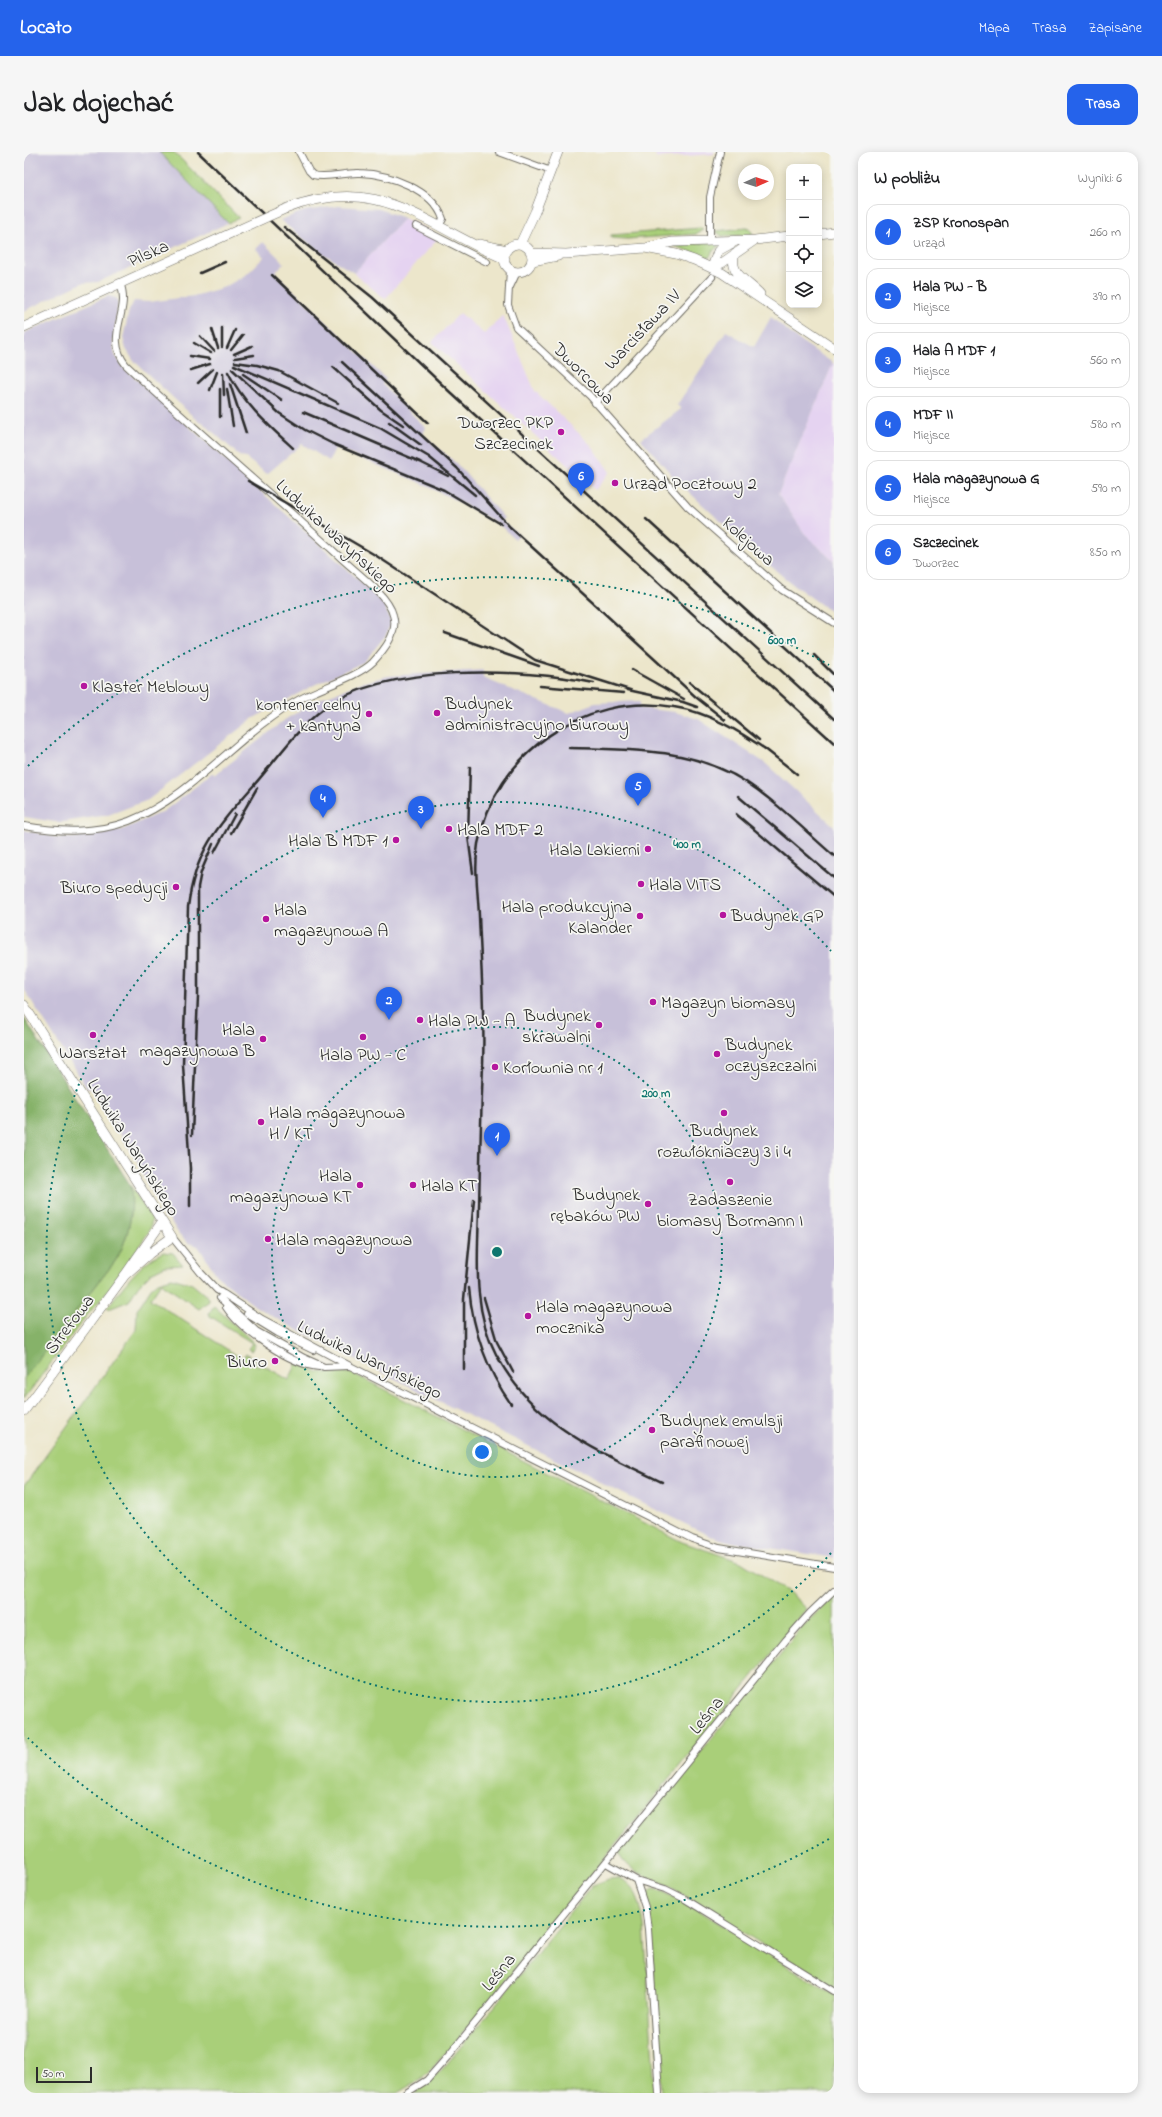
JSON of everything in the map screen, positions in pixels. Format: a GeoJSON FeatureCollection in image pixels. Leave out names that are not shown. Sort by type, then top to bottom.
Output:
{"type":"FeatureCollection","features":[{"type":"Feature","properties":{"kind":"street"},"geometry":{"type":"LineString","coordinates":[[299,152],[309,171],[316,176],[359,173],[373,174],[407,184],[440,211],[443,219],[439,226]]}},
{"type":"Feature","properties":{"kind":"street"},"geometry":{"type":"LineString","coordinates":[[499,152],[551,171]]}},
{"type":"Feature","properties":{"kind":"street"},"geometry":{"type":"LineString","coordinates":[[469,242],[504,259],[513,270],[526,269],[527,251],[535,212],[558,152]]}},
{"type":"Feature","properties":{"kind":"street"},"geometry":{"type":"LineString","coordinates":[[710,239],[710,197],[720,152]]}},
{"type":"Feature","properties":{"kind":"street","name":"Pilska"},"geometry":{"type":"LineString","coordinates":[[24,327],[285,209],[323,198],[367,198],[399,206],[469,242]]}},
{"type":"Feature","properties":{"kind":"street"},"geometry":{"type":"LineString","coordinates":[[416,226],[487,262]]}},
{"type":"Feature","properties":{"kind":"street"},"geometry":{"type":"LineString","coordinates":[[822,234],[834,232]]}},
{"type":"Feature","properties":{"kind":"street","name":"Warcisława IV"},"geometry":{"type":"LineString","coordinates":[[645,248],[673,242],[710,239],[755,240],[786,236]]}},
{"type":"Feature","properties":{"kind":"street","name":"Warcisława IV"},"geometry":{"type":"LineString","coordinates":[[712,272],[718,251],[738,240]]}},
{"type":"Feature","properties":{"kind":"street","name":"Warcisława IV"},"geometry":{"type":"LineString","coordinates":[[595,403],[712,272],[735,253],[755,240]]}},
{"type":"Feature","properties":{"kind":"street"},"geometry":{"type":"LineString","coordinates":[[469,242],[507,250]]}},
{"type":"Feature","properties":{"kind":"street"},"geometry":{"type":"LineString","coordinates":[[504,259],[507,250],[513,245],[527,251],[566,254],[645,248],[676,254],[712,272],[772,307],[834,348]]}},
{"type":"Feature","properties":{"kind":"street"},"geometry":{"type":"LineString","coordinates":[[735,253],[733,266],[735,271],[772,307]]}},
{"type":"Feature","properties":{"kind":"street","name":"Dworcowa"},"geometry":{"type":"LineString","coordinates":[[513,270],[508,292],[510,313],[516,328],[595,403],[655,470]]}},
{"type":"Feature","properties":{"kind":"street","name":"Ludwika Waryńskiego"},"geometry":{"type":"LineString","coordinates":[[24,826],[59,831],[89,830],[120,824],[153,810],[280,711],[316,690],[361,671],[372,663],[390,639],[394,628],[393,614],[381,596],[126,365],[118,354],[116,342],[123,295],[120,283]]}},
{"type":"Feature","properties":{"kind":"street","name":"Kolejowa"},"geometry":{"type":"LineString","coordinates":[[655,470],[688,507],[766,577],[793,597],[834,623]]}},
{"type":"Feature","properties":{"kind":"street","name":"Ludwika Waryńskiego"},"geometry":{"type":"LineString","coordinates":[[24,1006],[172,1238],[222,1296],[255,1319],[278,1333],[316,1351],[326,1352],[350,1366],[692,1539],[719,1548],[743,1553],[834,1567]]}},
{"type":"Feature","properties":{"kind":"street","name":"Strefowa"},"geometry":{"type":"LineString","coordinates":[[24,1411],[125,1275],[162,1222]]}},
{"type":"Feature","properties":{"kind":"street","name":"Strefowa"},"geometry":{"type":"LineString","coordinates":[[125,1275],[149,1254],[172,1238]]}},
{"type":"Feature","properties":{"kind":"street"},"geometry":{"type":"LineString","coordinates":[[222,1296],[263,1336],[324,1367],[350,1366]]}},
{"type":"Feature","properties":{"kind":"street","name":"Leśna"},"geometry":{"type":"LineString","coordinates":[[406,2093],[427,2080],[450,2054],[790,1635],[834,1590]]}},
{"type":"Feature","properties":{"kind":"street"},"geometry":{"type":"LineString","coordinates":[[606,1863],[636,1880],[665,1889],[685,1899],[834,1991]]}},
{"type":"Feature","properties":{"kind":"street"},"geometry":{"type":"LineString","coordinates":[[636,1880],[642,1896],[648,1929],[659,2093]]}},
{"type":"Feature","properties":{"kind":"shaded area"},"geometry":{"type":"Polygon","coordinates":[[[24,152],[159,152],[228,223],[98,282],[82,283],[24,311],[24,152]]]}},
{"type":"Feature","properties":{"kind":"shaded area"},"geometry":{"type":"Polygon","coordinates":[[[655,152],[714,152],[714,154],[656,158],[655,152]]]}},
{"type":"Feature","properties":{"kind":"shaded area"},"geometry":{"type":"Polygon","coordinates":[[[339,206],[379,209],[404,218],[354,273],[319,251],[280,220],[305,211],[339,206]]]}},
{"type":"Feature","properties":{"kind":"shaded area"},"geometry":{"type":"Polygon","coordinates":[[[404,218],[440,236],[385,299],[354,273],[404,218]]]}},
{"type":"Feature","properties":{"kind":"shaded area"},"geometry":{"type":"Polygon","coordinates":[[[263,242],[284,263],[275,273],[386,379],[382,384],[426,428],[422,434],[456,463],[504,518],[502,521],[519,535],[515,539],[497,523],[461,503],[421,483],[335,448],[329,461],[302,444],[267,474],[243,456],[241,457],[202,422],[200,423],[133,360],[126,349],[123,338],[129,311],[134,301],[149,302],[194,296],[225,287],[247,274],[264,257],[256,249],[263,242]]]}},
{"type":"Feature","properties":{"kind":"shaded area"},"geometry":{"type":"Polygon","coordinates":[[[108,296],[116,298],[118,303],[113,342],[115,355],[124,368],[359,580],[384,605],[391,622],[386,635],[364,662],[314,685],[252,719],[148,800],[108,815],[55,822],[24,817],[24,333],[108,296]]]}},
{"type":"Feature","properties":{"kind":"shaded area"},"geometry":{"type":"Polygon","coordinates":[[[460,313],[484,334],[503,315],[535,391],[591,445],[610,472],[595,490],[432,342],[460,313]]]}},
{"type":"Feature","properties":{"kind":"shaded area"},"geometry":{"type":"Polygon","coordinates":[[[771,317],[796,338],[833,363],[778,494],[804,533],[834,562],[834,614],[787,580],[743,542],[677,481],[641,439],[681,409],[677,405],[726,331],[754,347],[771,317]]]}},
{"type":"Feature","properties":{"kind":"shaded area"},"geometry":{"type":"Polygon","coordinates":[[[833,363],[834,562],[804,533],[778,494],[833,363]]]}},
{"type":"Feature","properties":{"kind":"shaded area"},"geometry":{"type":"Polygon","coordinates":[[[483,670],[483,678],[569,713],[595,703],[640,701],[640,708],[675,712],[698,719],[765,763],[834,826],[834,1558],[732,1542],[710,1536],[603,1484],[586,1472],[574,1469],[286,1324],[255,1306],[218,1277],[198,1246],[188,1243],[179,1234],[148,1186],[137,1161],[96,1092],[86,1087],[24,989],[24,830],[59,838],[72,838],[122,830],[164,811],[213,773],[215,775],[286,719],[320,699],[360,683],[388,676],[483,670]]]}},
{"type":"Feature","properties":{"kind":"green space"},"geometry":{"type":"Polygon","coordinates":[[[159,152],[174,152],[239,218],[228,223],[159,152]]]}},
{"type":"Feature","properties":{"kind":"green space"},"geometry":{"type":"Polygon","coordinates":[[[703,229],[697,234],[627,239],[611,238],[611,235],[703,229]]]}},
{"type":"Feature","properties":{"kind":"green space"},"geometry":{"type":"Polygon","coordinates":[[[750,229],[753,235],[722,236],[715,231],[750,229]]]}},
{"type":"Feature","properties":{"kind":"green space"},"geometry":{"type":"Polygon","coordinates":[[[723,242],[713,251],[709,258],[672,245],[723,242]]]}},
{"type":"Feature","properties":{"kind":"green space"},"geometry":{"type":"Polygon","coordinates":[[[24,1018],[130,1185],[132,1204],[127,1234],[116,1260],[24,1378],[24,1018]]]}},
{"type":"Feature","properties":{"kind":"green space"},"geometry":{"type":"Polygon","coordinates":[[[130,1185],[152,1219],[150,1230],[111,1287],[83,1320],[24,1399],[24,1378],[116,1260],[120,1252],[127,1234],[131,1214],[132,1204],[130,1185]]]}},
{"type":"Feature","properties":{"kind":"green space"},"geometry":{"type":"Polygon","coordinates":[[[163,1252],[173,1253],[183,1265],[165,1266],[151,1273],[138,1286],[129,1301],[109,1309],[107,1308],[125,1284],[139,1269],[163,1252]]]}},
{"type":"Feature","properties":{"kind":"green space"},"geometry":{"type":"Polygon","coordinates":[[[172,1278],[192,1284],[209,1298],[209,1301],[199,1309],[161,1283],[150,1299],[242,1359],[246,1354],[249,1355],[248,1357],[256,1362],[256,1365],[260,1366],[261,1364],[289,1380],[297,1363],[318,1372],[352,1373],[682,1542],[741,1562],[790,1593],[807,1609],[450,2049],[421,2079],[397,2093],[24,2093],[24,1486],[136,1330],[137,1310],[151,1288],[158,1282],[172,1278]]]}},
{"type":"Feature","properties":{"kind":"green space"},"geometry":{"type":"Polygon","coordinates":[[[214,1306],[253,1342],[255,1345],[251,1351],[248,1349],[252,1343],[210,1316],[209,1313],[214,1306]]]}},
{"type":"Feature","properties":{"kind":"green space"},"geometry":{"type":"Polygon","coordinates":[[[834,1597],[834,1989],[669,1886],[634,1870],[623,1861],[619,1854],[801,1629],[834,1597]]]}},
{"type":"Feature","properties":{"kind":"green space"},"geometry":{"type":"Polygon","coordinates":[[[618,1878],[625,1881],[634,1891],[640,1904],[643,1918],[655,2093],[414,2093],[435,2077],[446,2065],[593,1885],[609,1879],[618,1878]]]}},
{"type":"Feature","properties":{"kind":"green space"},"geometry":{"type":"Polygon","coordinates":[[[653,1889],[659,1890],[687,1903],[834,1995],[834,2093],[661,2093],[654,1995],[652,1937],[646,1897],[647,1894],[653,1889]]]}},
{"type":"Feature","properties":{"kind":"railway"},"geometry":{"type":"LineString","coordinates":[[198,152],[452,394],[834,743]]}},
{"type":"Feature","properties":{"kind":"railway"},"geometry":{"type":"LineString","coordinates":[[284,227],[372,297],[834,719]]}},
{"type":"Feature","properties":{"kind":"railway"},"geometry":{"type":"LineString","coordinates":[[200,273],[225,262]]}},
{"type":"Feature","properties":{"kind":"railway"},"geometry":{"type":"LineString","coordinates":[[272,275],[428,423]]}},
{"type":"Feature","properties":{"kind":"railway"},"geometry":{"type":"LineString","coordinates":[[222,328],[222,347]]}},
{"type":"Feature","properties":{"kind":"railway"},"geometry":{"type":"LineString","coordinates":[[212,329],[218,348]]}},
{"type":"Feature","properties":{"kind":"railway"},"geometry":{"type":"LineString","coordinates":[[227,348],[235,330]]}},
{"type":"Feature","properties":{"kind":"railway"},"geometry":{"type":"LineString","coordinates":[[231,350],[243,335]]}},
{"type":"Feature","properties":{"kind":"railway"},"geometry":{"type":"LineString","coordinates":[[200,336],[214,351]]}},
{"type":"Feature","properties":{"kind":"railway"},"geometry":{"type":"LineString","coordinates":[[194,343],[211,353]]}},
{"type":"Feature","properties":{"kind":"railway"},"geometry":{"type":"LineString","coordinates":[[234,354],[252,346]]}},
{"type":"Feature","properties":{"kind":"railway"},"geometry":{"type":"LineString","coordinates":[[235,358],[254,355]]}},
{"type":"Feature","properties":{"kind":"railway"},"geometry":{"type":"LineString","coordinates":[[190,356],[210,359]]}},
{"type":"Feature","properties":{"kind":"railway"},"geometry":{"type":"LineString","coordinates":[[235,362],[257,365],[279,371],[338,403]]}},
{"type":"Feature","properties":{"kind":"railway"},"geometry":{"type":"LineString","coordinates":[[342,362],[457,468],[510,527],[697,698],[725,720]]}},
{"type":"Feature","properties":{"kind":"railway"},"geometry":{"type":"LineString","coordinates":[[191,370],[210,364]]}},
{"type":"Feature","properties":{"kind":"railway"},"geometry":{"type":"LineString","coordinates":[[234,365],[380,428],[429,457],[475,495]]}},
{"type":"Feature","properties":{"kind":"railway"},"geometry":{"type":"LineString","coordinates":[[333,367],[381,410],[403,425]]}},
{"type":"Feature","properties":{"kind":"railway"},"geometry":{"type":"LineString","coordinates":[[198,383],[213,369]]}},
{"type":"Feature","properties":{"kind":"railway"},"geometry":{"type":"LineString","coordinates":[[232,369],[279,413],[305,430],[333,444],[444,490],[501,524]]}},
{"type":"Feature","properties":{"kind":"railway"},"geometry":{"type":"LineString","coordinates":[[210,390],[217,372]]}},
{"type":"Feature","properties":{"kind":"railway"},"geometry":{"type":"LineString","coordinates":[[228,372],[241,394],[249,404],[265,422],[293,448]]}},
{"type":"Feature","properties":{"kind":"railway"},"geometry":{"type":"LineString","coordinates":[[223,373],[224,395]]}},
{"type":"Feature","properties":{"kind":"railway"},"geometry":{"type":"LineString","coordinates":[[243,374],[282,400]]}},
{"type":"Feature","properties":{"kind":"railway"},"geometry":{"type":"LineString","coordinates":[[230,384],[246,433]]}},
{"type":"Feature","properties":{"kind":"railway"},"geometry":{"type":"LineString","coordinates":[[220,389],[220,417]]}},
{"type":"Feature","properties":{"kind":"railway"},"geometry":{"type":"LineString","coordinates":[[227,389],[233,426]]}},
{"type":"Feature","properties":{"kind":"railway"},"geometry":{"type":"LineString","coordinates":[[303,412],[420,462],[448,476]]}},
{"type":"Feature","properties":{"kind":"railway"},"geometry":{"type":"LineString","coordinates":[[389,422],[421,445]]}},
{"type":"Feature","properties":{"kind":"railway"},"geometry":{"type":"LineString","coordinates":[[248,481],[375,555],[535,660],[633,691]]}},
{"type":"Feature","properties":{"kind":"railway"},"geometry":{"type":"LineString","coordinates":[[646,519],[834,691]]}},
{"type":"Feature","properties":{"kind":"railway"},"geometry":{"type":"LineString","coordinates":[[445,633],[539,666]]}},
{"type":"Feature","properties":{"kind":"railway"},"geometry":{"type":"LineString","coordinates":[[814,655],[834,675]]}},
{"type":"Feature","properties":{"kind":"railway"},"geometry":{"type":"LineString","coordinates":[[632,670],[684,699]]}},
{"type":"Feature","properties":{"kind":"railway"},"geometry":{"type":"LineString","coordinates":[[190,1206],[190,1168],[183,1065],[188,907],[191,887],[202,854],[229,813],[313,717],[323,709],[349,694],[381,683],[455,673],[530,674],[594,683]]}},
{"type":"Feature","properties":{"kind":"railway"},"geometry":{"type":"LineString","coordinates":[[689,682],[759,740]]}},
{"type":"Feature","properties":{"kind":"railway"},"geometry":{"type":"LineString","coordinates":[[540,686],[624,693]]}},
{"type":"Feature","properties":{"kind":"railway"},"geometry":{"type":"LineString","coordinates":[[628,690],[683,702],[697,707]]}},
{"type":"Feature","properties":{"kind":"railway"},"geometry":{"type":"LineString","coordinates":[[662,1482],[590,1446],[567,1432],[547,1417],[528,1399],[511,1378],[496,1354],[488,1337],[483,1319],[478,1282],[484,1028],[476,871],[478,844],[488,812],[503,783],[523,757],[548,736],[576,720],[607,709],[640,705],[674,707],[699,713],[723,723],[768,751]]}},
{"type":"Feature","properties":{"kind":"railway"},"geometry":{"type":"LineString","coordinates":[[569,748],[637,750],[683,757],[704,762],[726,771],[758,790],[834,856]]}},
{"type":"Feature","properties":{"kind":"railway"},"geometry":{"type":"LineString","coordinates":[[764,748],[797,774]]}},
{"type":"Feature","properties":{"kind":"railway"},"geometry":{"type":"LineString","coordinates":[[470,767],[468,836],[473,873]]}},
{"type":"Feature","properties":{"kind":"railway"},"geometry":{"type":"LineString","coordinates":[[231,833],[257,788]]}},
{"type":"Feature","properties":{"kind":"railway"},"geometry":{"type":"LineString","coordinates":[[738,796],[834,878]]}},
{"type":"Feature","properties":{"kind":"railway"},"geometry":{"type":"LineString","coordinates":[[214,853],[235,814]]}},
{"type":"Feature","properties":{"kind":"railway"},"geometry":{"type":"LineString","coordinates":[[736,814],[834,897]]}},
{"type":"Feature","properties":{"kind":"railway"},"geometry":{"type":"LineString","coordinates":[[192,1135],[198,996],[198,887],[201,872],[213,844]]}},
{"type":"Feature","properties":{"kind":"railway"},"geometry":{"type":"LineString","coordinates":[[464,1369],[464,1299],[474,1200]]}},
{"type":"Feature","properties":{"kind":"railway"},"geometry":{"type":"LineString","coordinates":[[469,1288],[477,1334],[482,1349],[494,1377],[511,1404]]}},
{"type":"Feature","properties":{"kind":"railway"},"geometry":{"type":"LineString","coordinates":[[484,1298],[497,1342],[513,1372]]}},
{"type":"Feature","properties":{"kind":"place","name":"Dworzec PKP Szczecinek"},"geometry":{"type":"Point","coordinates":[561,432]}},
{"type":"Feature","properties":{"kind":"place","name":"Urząd Pocztowy 2"},"geometry":{"type":"Point","coordinates":[615,483]}},
{"type":"Feature","properties":{"kind":"place","name":"Szczecinek"},"geometry":{"type":"Point","coordinates":[581,496]}},
{"type":"Feature","properties":{"kind":"place","name":"Klaster Meblowy"},"geometry":{"type":"Point","coordinates":[84,686]}},
{"type":"Feature","properties":{"kind":"place","name":"Budynek administracyjno biurowy"},"geometry":{"type":"Point","coordinates":[437,713]}},
{"type":"Feature","properties":{"kind":"place","name":"kontener celny + kantyna"},"geometry":{"type":"Point","coordinates":[369,714]}},
{"type":"Feature","properties":{"kind":"place","name":"Hala magazynowa G"},"geometry":{"type":"Point","coordinates":[638,806]}},
{"type":"Feature","properties":{"kind":"place","name":"MDF II"},"geometry":{"type":"Point","coordinates":[323,818]}},
{"type":"Feature","properties":{"kind":"place","name":"Hala A MDF 1"},"geometry":{"type":"Point","coordinates":[421,829]}},
{"type":"Feature","properties":{"kind":"place","name":"Hala MDF 2"},"geometry":{"type":"Point","coordinates":[449,829]}},
{"type":"Feature","properties":{"kind":"place","name":"Hala B MDF 1"},"geometry":{"type":"Point","coordinates":[396,840]}},
{"type":"Feature","properties":{"kind":"place","name":"Hala Lakierni"},"geometry":{"type":"Point","coordinates":[648,849]}},
{"type":"Feature","properties":{"kind":"place","name":"Hala VITS"},"geometry":{"type":"Point","coordinates":[641,884]}},
{"type":"Feature","properties":{"kind":"place","name":"Biuro spedycji"},"geometry":{"type":"Point","coordinates":[176,887]}},
{"type":"Feature","properties":{"kind":"place","name":"Budynek GP"},"geometry":{"type":"Point","coordinates":[723,915]}},
{"type":"Feature","properties":{"kind":"place","name":"Hala produkcyjna Kalander"},"geometry":{"type":"Point","coordinates":[640,916]}},
{"type":"Feature","properties":{"kind":"place","name":"Hala magazynowa A"},"geometry":{"type":"Point","coordinates":[266,919]}},
{"type":"Feature","properties":{"kind":"place","name":"Magazyn biomasy"},"geometry":{"type":"Point","coordinates":[653,1002]}},
{"type":"Feature","properties":{"kind":"place","name":"Hala PW - B"},"geometry":{"type":"Point","coordinates":[389,1020]}},
{"type":"Feature","properties":{"kind":"place","name":"Hala PW - A"},"geometry":{"type":"Point","coordinates":[420,1020]}},
{"type":"Feature","properties":{"kind":"place","name":"Budynek skrawalni"},"geometry":{"type":"Point","coordinates":[599,1025]}},
{"type":"Feature","properties":{"kind":"place","name":"Warsztat"},"geometry":{"type":"Point","coordinates":[93,1035]}},
{"type":"Feature","properties":{"kind":"place","name":"Hala PW - C"},"geometry":{"type":"Point","coordinates":[363,1037]}},
{"type":"Feature","properties":{"kind":"place","name":"Hala magazynowa B"},"geometry":{"type":"Point","coordinates":[263,1039]}},
{"type":"Feature","properties":{"kind":"place","name":"Budynek oczyszczalni"},"geometry":{"type":"Point","coordinates":[717,1054]}},
{"type":"Feature","properties":{"kind":"place","name":"Korłownia nr 1"},"geometry":{"type":"Point","coordinates":[495,1067]}},
{"type":"Feature","properties":{"kind":"place","name":"Budynek rozwłókniaczy 3 i 4"},"geometry":{"type":"Point","coordinates":[724,1113]}},
{"type":"Feature","properties":{"kind":"place","name":"Hala magazynowa H / KT"},"geometry":{"type":"Point","coordinates":[261,1122]}},
{"type":"Feature","properties":{"kind":"place","name":"ZSP Kronospan"},"geometry":{"type":"Point","coordinates":[497,1156]}},
{"type":"Feature","properties":{"kind":"place","name":"Zadaszenie biomasy Bormann I"},"geometry":{"type":"Point","coordinates":[730,1182]}},
{"type":"Feature","properties":{"kind":"place","name":"Hala magazynowa KT"},"geometry":{"type":"Point","coordinates":[360,1185]}},
{"type":"Feature","properties":{"kind":"place","name":"Hala KT"},"geometry":{"type":"Point","coordinates":[413,1185]}},
{"type":"Feature","properties":{"kind":"place","name":"Budynek rębaków PW"},"geometry":{"type":"Point","coordinates":[648,1204]}},
{"type":"Feature","properties":{"kind":"place","name":"Hala magazynowa"},"geometry":{"type":"Point","coordinates":[268,1239]}},
{"type":"Feature","properties":{"kind":"place","name":"Hala magazynowa mocznika"},"geometry":{"type":"Point","coordinates":[528,1316]}},
{"type":"Feature","properties":{"kind":"place","name":"Biuro"},"geometry":{"type":"Point","coordinates":[275,1361]}},
{"type":"Feature","properties":{"kind":"place","name":"Budynek emulsji parafinowej"},"geometry":{"type":"Point","coordinates":[652,1430]}}]}
